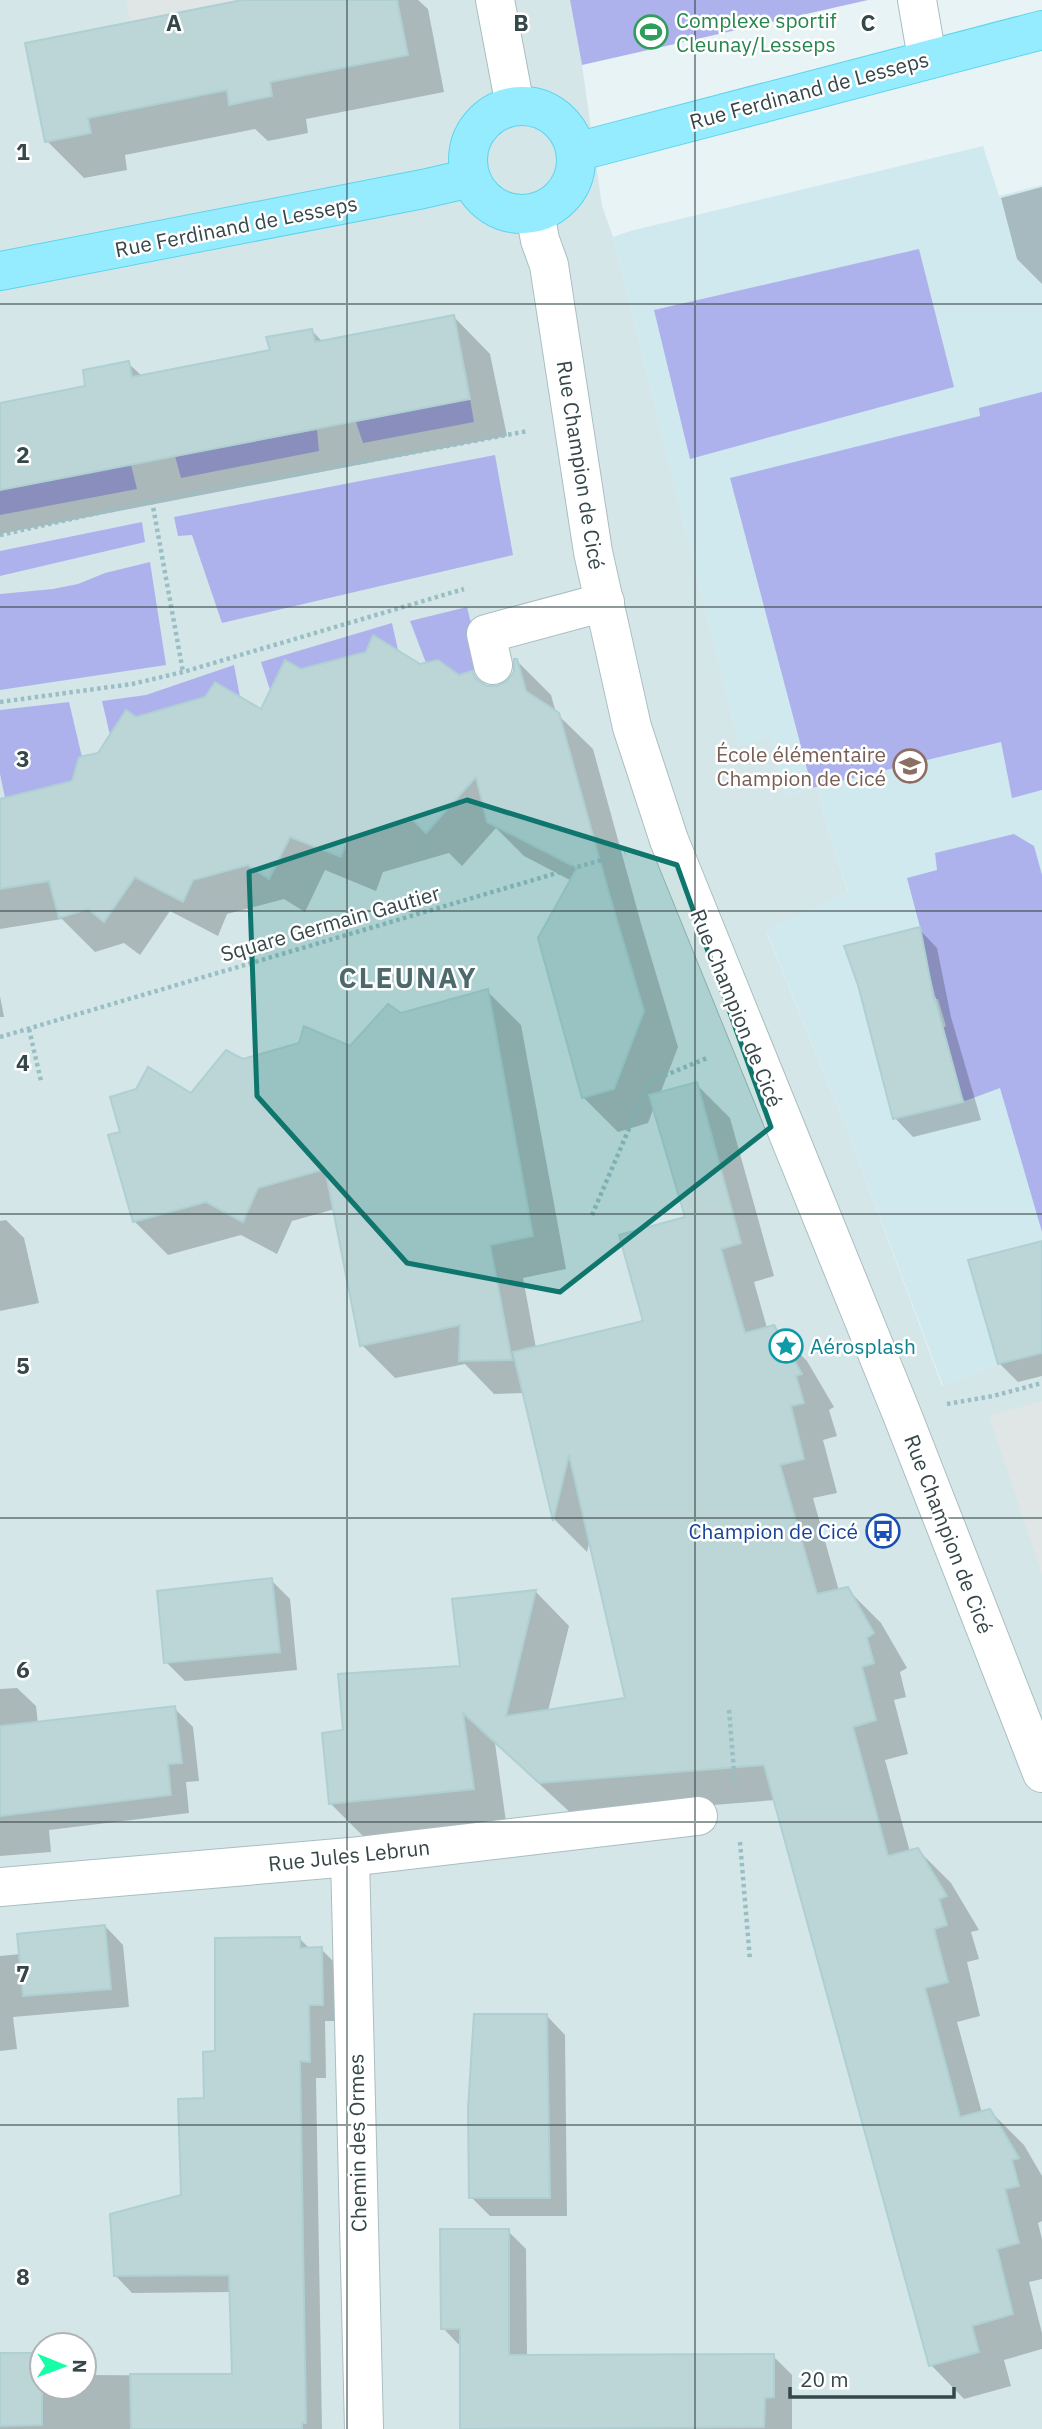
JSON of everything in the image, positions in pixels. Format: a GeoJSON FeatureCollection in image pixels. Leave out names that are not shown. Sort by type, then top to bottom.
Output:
{"type":"FeatureCollection","features":[{"type":"Feature","properties":{"kind":"main road","name":"Rue Ferdinand de Lesseps"},"geometry":{"type":"LineString","coordinates":[[576,152],[1042,30]]}},
{"type":"Feature","properties":{"kind":"main road"},"geometry":{"type":"LineString","coordinates":[[515,106],[536,107],[555,116],[569,132],[576,152],[576,172],[567,191],[553,205],[535,213],[516,214],[497,208],[481,195],[471,178],[468,159],[471,140],[482,124],[496,112],[515,106]]}},
{"type":"Feature","properties":{"kind":"main road","name":"Rue Ferdinand de Lesseps"},"geometry":{"type":"LineString","coordinates":[[0,271],[471,178]]}},
{"type":"Feature","properties":{"kind":"street"},"geometry":{"type":"LineString","coordinates":[[495,0],[515,106]]}},
{"type":"Feature","properties":{"kind":"street"},"geometry":{"type":"LineString","coordinates":[[917,0],[927,58]]}},
{"type":"Feature","properties":{"kind":"street","name":"Rue Champion de Cicé"},"geometry":{"type":"LineString","coordinates":[[535,213],[540,240],[549,265],[593,552],[632,727],[669,840],[903,1417],[1042,1773]]}},
{"type":"Feature","properties":{"kind":"street"},"geometry":{"type":"LineString","coordinates":[[493,665],[486,634],[605,601]]}},
{"type":"Feature","properties":{"kind":"street","name":"Rue Jules Lebrun"},"geometry":{"type":"LineString","coordinates":[[0,1887],[350,1857],[698,1816]]}},
{"type":"Feature","properties":{"kind":"street","name":"Chemin des Ormes"},"geometry":{"type":"LineString","coordinates":[[350,1857],[364,2429]]}},
{"type":"Feature","properties":{"kind":"path"},"geometry":{"type":"LineString","coordinates":[[0,535],[152,501],[572,423]]}},
{"type":"Feature","properties":{"kind":"path"},"geometry":{"type":"LineString","coordinates":[[152,501],[183,672]]}},
{"type":"Feature","properties":{"kind":"path"},"geometry":{"type":"LineString","coordinates":[[0,702],[132,684],[183,672],[470,587]]}},
{"type":"Feature","properties":{"kind":"path","name":"Square Germain Gautier"},"geometry":{"type":"LineString","coordinates":[[0,1037],[669,840]]}},
{"type":"Feature","properties":{"kind":"path"},"geometry":{"type":"LineString","coordinates":[[29,1029],[41,1081]]}},
{"type":"Feature","properties":{"kind":"path"},"geometry":{"type":"LineString","coordinates":[[592,1214],[649,1082],[750,1041]]}},
{"type":"Feature","properties":{"kind":"path"},"geometry":{"type":"LineString","coordinates":[[903,1417],[1042,1383]]}},
{"type":"Feature","properties":{"kind":"path"},"geometry":{"type":"LineString","coordinates":[[729,1710],[735,1786]]}},
{"type":"Feature","properties":{"kind":"path"},"geometry":{"type":"LineString","coordinates":[[740,1841],[750,1960]]}},
{"type":"Feature","properties":{"kind":"highlighted area"},"geometry":{"type":"Polygon","coordinates":[[[467,800],[677,865],[771,1127],[560,1292],[407,1263],[257,1096],[249,872],[467,800]]]}},
{"type":"Feature","properties":{"kind":"shaded area"},"geometry":{"type":"Polygon","coordinates":[[[0,0],[570,0],[602,206],[613,237],[739,745],[771,736],[786,795],[817,787],[848,892],[766,931],[850,1137],[942,1386],[995,1365],[1042,1353],[1042,2429],[0,2429],[0,0]]]}},
{"type":"Feature","properties":{"kind":"shaded area"},"geometry":{"type":"Polygon","coordinates":[[[126,0],[242,0],[130,22],[126,0]]]}},
{"type":"Feature","properties":{"kind":"shaded area","name":"Complexe sportif Cleunay/Lesseps"},"geometry":{"type":"Polygon","coordinates":[[[570,0],[868,0],[582,65],[570,0]]]}},
{"type":"Feature","properties":{"kind":"shaded area","name":"École élémentaire Champion de Cicé"},"geometry":{"type":"Polygon","coordinates":[[[983,146],[999,196],[1042,185],[1042,1353],[995,1365],[943,1386],[850,1137],[766,930],[848,891],[817,787],[786,795],[771,737],[739,746],[613,237],[983,146]]]}},
{"type":"Feature","properties":{"kind":"shaded area"},"geometry":{"type":"Polygon","coordinates":[[[919,249],[954,387],[690,459],[654,310],[919,249]]]}},
{"type":"Feature","properties":{"kind":"shaded area"},"geometry":{"type":"Polygon","coordinates":[[[1042,392],[1042,790],[1012,798],[1001,742],[812,788],[730,478],[980,416],[979,408],[1042,392]]]}},
{"type":"Feature","properties":{"kind":"shaded area"},"geometry":{"type":"Polygon","coordinates":[[[470,399],[474,422],[363,443],[356,422],[470,399]]]}},
{"type":"Feature","properties":{"kind":"shaded area"},"geometry":{"type":"Polygon","coordinates":[[[317,430],[319,451],[181,478],[175,456],[317,430]]]}},
{"type":"Feature","properties":{"kind":"shaded area"},"geometry":{"type":"Polygon","coordinates":[[[495,455],[513,555],[222,623],[192,535],[178,536],[174,517],[495,455]]]}},
{"type":"Feature","properties":{"kind":"shaded area"},"geometry":{"type":"Polygon","coordinates":[[[131,465],[137,489],[0,515],[0,490],[131,465]]]}},
{"type":"Feature","properties":{"kind":"shaded area"},"geometry":{"type":"Polygon","coordinates":[[[142,522],[145,542],[0,576],[0,551],[142,522]]]}},
{"type":"Feature","properties":{"kind":"shaded area"},"geometry":{"type":"Polygon","coordinates":[[[150,562],[166,665],[0,690],[0,594],[78,584],[105,573],[150,562]]]}},
{"type":"Feature","properties":{"kind":"shaded area"},"geometry":{"type":"Polygon","coordinates":[[[467,607],[482,668],[453,677],[426,663],[410,621],[467,607]]]}},
{"type":"Feature","properties":{"kind":"shaded area"},"geometry":{"type":"Polygon","coordinates":[[[392,623],[398,650],[373,636],[366,652],[301,669],[285,660],[270,690],[261,662],[392,623]]]}},
{"type":"Feature","properties":{"kind":"shaded area"},"geometry":{"type":"Polygon","coordinates":[[[234,665],[240,697],[215,682],[205,697],[136,717],[126,710],[110,735],[102,701],[146,695],[234,665]]]}},
{"type":"Feature","properties":{"kind":"shaded area"},"geometry":{"type":"Polygon","coordinates":[[[69,702],[82,757],[76,780],[5,798],[0,774],[0,710],[69,702]]]}},
{"type":"Feature","properties":{"kind":"shaded area"},"geometry":{"type":"Polygon","coordinates":[[[1014,834],[1034,846],[1042,875],[1042,1232],[1000,1088],[965,1101],[962,1098],[907,878],[937,870],[935,853],[1014,834]]]}},
{"type":"Feature","properties":{"kind":"shaded area"},"geometry":{"type":"Polygon","coordinates":[[[1042,1401],[1042,1574],[989,1416],[1042,1401]]]}},
{"type":"Feature","properties":{"kind":"building"},"geometry":{"type":"Polygon","coordinates":[[[242,0],[397,0],[408,55],[270,82],[272,96],[229,105],[227,90],[88,118],[91,133],[45,142],[25,43],[242,0]]]}},
{"type":"Feature","properties":{"kind":"building"},"geometry":{"type":"Polygon","coordinates":[[[454,315],[470,399],[0,490],[0,403],[85,386],[83,370],[129,361],[132,377],[270,350],[266,337],[312,329],[315,342],[454,315]]]}},
{"type":"Feature","properties":{"kind":"building"},"geometry":{"type":"Polygon","coordinates":[[[373,635],[420,664],[438,660],[459,675],[472,671],[477,680],[487,686],[497,686],[507,681],[514,672],[514,659],[517,659],[526,691],[559,713],[644,1011],[614,1089],[582,1098],[538,938],[577,868],[487,822],[476,777],[426,833],[413,820],[349,837],[341,857],[290,837],[269,879],[248,865],[193,880],[183,902],[135,877],[104,922],[88,909],[59,918],[49,881],[0,889],[0,799],[72,781],[79,757],[98,753],[126,710],[136,717],[205,697],[215,682],[261,709],[285,660],[301,669],[366,652],[373,635]]]}},
{"type":"Feature","properties":{"kind":"building"},"geometry":{"type":"Polygon","coordinates":[[[920,927],[934,1000],[963,1102],[893,1119],[858,985],[844,946],[920,927]]]}},
{"type":"Feature","properties":{"kind":"building"},"geometry":{"type":"Polygon","coordinates":[[[488,989],[533,1236],[490,1245],[512,1360],[459,1361],[460,1325],[360,1346],[325,1169],[258,1188],[243,1222],[206,1202],[133,1222],[108,1135],[120,1132],[110,1097],[136,1089],[148,1067],[191,1093],[226,1050],[243,1059],[299,1043],[304,1026],[350,1046],[388,1004],[401,1013],[488,989]]]}},
{"type":"Feature","properties":{"kind":"building"},"geometry":{"type":"Polygon","coordinates":[[[697,1082],[741,1243],[721,1249],[745,1333],[774,1325],[802,1374],[796,1376],[804,1403],[791,1406],[804,1459],[780,1465],[817,1594],[848,1587],[874,1633],[867,1638],[874,1663],[862,1667],[876,1720],[853,1727],[888,1856],[918,1848],[947,1896],[939,1899],[947,1925],[934,1929],[948,1982],[925,1988],[960,2117],[990,2109],[1019,2158],[1012,2160],[1019,2186],[1005,2189],[1019,2243],[997,2249],[1013,2314],[972,2326],[979,2352],[929,2366],[764,1765],[539,1783],[463,1713],[474,1789],[329,1804],[322,1733],[343,1730],[338,1674],[460,1666],[452,1599],[536,1590],[506,1716],[625,1698],[569,1455],[553,1521],[513,1352],[643,1321],[619,1235],[685,1217],[649,1095],[697,1082]]]}},
{"type":"Feature","properties":{"kind":"building"},"geometry":{"type":"Polygon","coordinates":[[[1042,1241],[1042,1353],[998,1364],[968,1260],[1042,1241]]]}},
{"type":"Feature","properties":{"kind":"building"},"geometry":{"type":"Polygon","coordinates":[[[272,1578],[280,1652],[164,1663],[157,1591],[272,1578]]]}},
{"type":"Feature","properties":{"kind":"building"},"geometry":{"type":"Polygon","coordinates":[[[175,1706],[182,1763],[168,1764],[171,1795],[0,1816],[0,1726],[175,1706]]]}},
{"type":"Feature","properties":{"kind":"building"},"geometry":{"type":"Polygon","coordinates":[[[105,1925],[111,1989],[23,1996],[17,1934],[105,1925]]]}},
{"type":"Feature","properties":{"kind":"building"},"geometry":{"type":"Polygon","coordinates":[[[300,1937],[300,1948],[322,1947],[323,2005],[309,2005],[310,2062],[300,2061],[306,2423],[302,2423],[302,2429],[131,2429],[130,2374],[232,2374],[229,2275],[114,2276],[110,2214],[181,2195],[178,2099],[204,2098],[203,2052],[215,2051],[215,1938],[300,1937]]]}},
{"type":"Feature","properties":{"kind":"building"},"geometry":{"type":"Polygon","coordinates":[[[474,2014],[547,2014],[550,2198],[469,2198],[468,2109],[474,2014]]]}},
{"type":"Feature","properties":{"kind":"building"},"geometry":{"type":"Polygon","coordinates":[[[440,2229],[509,2229],[509,2355],[774,2354],[774,2397],[765,2398],[764,2427],[460,2429],[460,2329],[441,2329],[440,2229]]]}},
{"type":"Feature","properties":{"kind":"building"},"geometry":{"type":"Polygon","coordinates":[[[0,2353],[28,2353],[28,2401],[42,2401],[42,2425],[0,2426],[0,2353]]]}},
{"type":"Feature","properties":{"kind":"place","name":"Complexe sportif Cleunay/Lesseps"},"geometry":{"type":"Point","coordinates":[651,32]}},
{"type":"Feature","properties":{"kind":"place","name":"École élémentaire Champion de Cicé"},"geometry":{"type":"Point","coordinates":[910,766]}},
{"type":"Feature","properties":{"kind":"place","name":"Aérosplash"},"geometry":{"type":"Point","coordinates":[786,1346]}},
{"type":"Feature","properties":{"kind":"place","name":"Champion de Cicé"},"geometry":{"type":"Point","coordinates":[883,1531]}},
{"type":"Feature","properties":{"kind":"district","name":"CLEUNAY"},"geometry":{"type":"Point","coordinates":[408,977]}}]}
